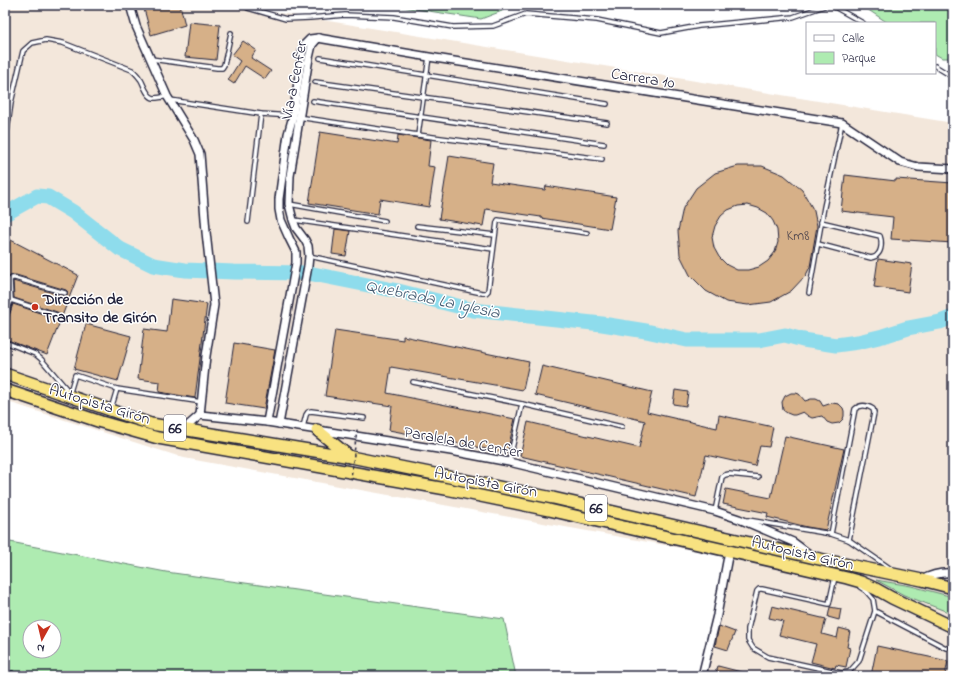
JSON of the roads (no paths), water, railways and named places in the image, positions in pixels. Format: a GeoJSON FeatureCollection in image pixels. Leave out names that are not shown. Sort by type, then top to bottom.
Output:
{"type":"FeatureCollection","features":[{"type":"Feature","properties":{"kind":"highway","name":"Autopista Girón"},"geometry":{"type":"LineString","coordinates":[[5,374],[71,395],[151,424],[351,457],[553,498],[953,588]]}},
{"type":"Feature","properties":{"kind":"highway","name":"Autopista Girón"},"geometry":{"type":"LineString","coordinates":[[5,390],[101,422],[158,438],[446,489],[549,510],[835,575],[860,582],[876,589],[953,627]]}},
{"type":"Feature","properties":{"kind":"highway"},"geometry":{"type":"LineString","coordinates":[[317,430],[351,457]]}},
{"type":"Feature","properties":{"kind":"highway"},"geometry":{"type":"LineString","coordinates":[[927,581],[953,593]]}},
{"type":"Feature","properties":{"kind":"highway"},"geometry":{"type":"LineString","coordinates":[[892,598],[914,603],[953,620]]}},
{"type":"Feature","properties":{"kind":"street"},"geometry":{"type":"LineString","coordinates":[[130,5],[136,26],[150,59],[169,98],[194,140],[200,154],[208,258],[214,305],[206,356],[200,415],[184,429]]}},
{"type":"Feature","properties":{"kind":"street","name":"Carrera 10"},"geometry":{"type":"LineString","coordinates":[[318,38],[429,58],[842,123],[900,162],[918,167],[953,169]]}},
{"type":"Feature","properties":{"kind":"street","name":"Vía a Cenfer"},"geometry":{"type":"LineString","coordinates":[[279,424],[309,256],[308,246],[296,228],[289,204],[290,176],[303,48],[310,39],[318,38]]}},
{"type":"Feature","properties":{"kind":"street","name":"Vía a Cenfer"},"geometry":{"type":"LineString","coordinates":[[267,422],[296,263],[296,252],[288,238],[281,220],[279,199],[288,134],[297,117]]}},
{"type":"Feature","properties":{"kind":"street","name":"Paralela de Cenfer"},"geometry":{"type":"LineString","coordinates":[[200,415],[267,422],[451,451],[509,462],[715,511],[739,519],[793,542],[815,558]]}},
{"type":"Feature","properties":{"kind":"street"},"geometry":{"type":"LineString","coordinates":[[702,676],[717,615],[729,551]]}},
{"type":"Feature","properties":{"kind":"street"},"geometry":{"type":"LineString","coordinates":[[927,581],[927,576],[941,573],[953,573]]}},
{"type":"Feature","properties":{"kind":"lane"},"geometry":{"type":"LineString","coordinates":[[244,5],[248,8],[286,19],[345,15],[387,17],[453,27],[493,26],[526,14],[597,20],[661,33],[699,26],[793,17],[827,5]]}},
{"type":"Feature","properties":{"kind":"lane"},"geometry":{"type":"LineString","coordinates":[[831,5],[861,22]]}},
{"type":"Feature","properties":{"kind":"lane"},"geometry":{"type":"LineString","coordinates":[[150,59],[222,68],[231,33]]}},
{"type":"Feature","properties":{"kind":"lane"},"geometry":{"type":"LineString","coordinates":[[5,146],[11,103],[23,51],[32,43],[46,40],[63,43],[132,70],[141,80],[149,95],[155,98],[169,98],[261,114],[297,117],[418,135],[602,159]]}},
{"type":"Feature","properties":{"kind":"lane"},"geometry":{"type":"LineString","coordinates":[[320,58],[607,104]]}},
{"type":"Feature","properties":{"kind":"lane"},"geometry":{"type":"LineString","coordinates":[[418,135],[429,58]]}},
{"type":"Feature","properties":{"kind":"lane"},"geometry":{"type":"LineString","coordinates":[[936,67],[953,77]]}},
{"type":"Feature","properties":{"kind":"lane"},"geometry":{"type":"LineString","coordinates":[[316,82],[608,123]]}},
{"type":"Feature","properties":{"kind":"lane"},"geometry":{"type":"LineString","coordinates":[[313,101],[604,144]]}},
{"type":"Feature","properties":{"kind":"lane"},"geometry":{"type":"LineString","coordinates":[[248,222],[261,114]]}},
{"type":"Feature","properties":{"kind":"lane"},"geometry":{"type":"LineString","coordinates":[[809,293],[821,222],[842,123]]}},
{"type":"Feature","properties":{"kind":"lane"},"geometry":{"type":"LineString","coordinates":[[289,204],[385,221]]}},
{"type":"Feature","properties":{"kind":"lane"},"geometry":{"type":"LineString","coordinates":[[293,220],[493,249]]}},
{"type":"Feature","properties":{"kind":"lane"},"geometry":{"type":"LineString","coordinates":[[309,256],[486,293],[488,291],[496,222],[501,220],[586,233]]}},
{"type":"Feature","properties":{"kind":"lane"},"geometry":{"type":"LineString","coordinates":[[818,244],[871,258],[879,253],[882,240],[880,236],[821,222]]}},
{"type":"Feature","properties":{"kind":"lane"},"geometry":{"type":"LineString","coordinates":[[417,226],[495,236]]}},
{"type":"Feature","properties":{"kind":"lane"},"geometry":{"type":"LineString","coordinates":[[5,280],[15,278],[65,293]]}},
{"type":"Feature","properties":{"kind":"lane"},"geometry":{"type":"LineString","coordinates":[[5,318],[10,300],[10,280]]}},
{"type":"Feature","properties":{"kind":"lane"},"geometry":{"type":"LineString","coordinates":[[10,300],[56,315]]}},
{"type":"Feature","properties":{"kind":"lane"},"geometry":{"type":"LineString","coordinates":[[5,342],[35,354],[41,359],[71,395]]}},
{"type":"Feature","properties":{"kind":"lane"},"geometry":{"type":"LineString","coordinates":[[71,395],[75,375],[117,389],[202,402]]}},
{"type":"Feature","properties":{"kind":"lane"},"geometry":{"type":"LineString","coordinates":[[413,382],[522,404],[622,427]]}},
{"type":"Feature","properties":{"kind":"lane"},"geometry":{"type":"LineString","coordinates":[[111,410],[117,389]]}},
{"type":"Feature","properties":{"kind":"lane"},"geometry":{"type":"LineString","coordinates":[[509,462],[522,404]]}},
{"type":"Feature","properties":{"kind":"lane"},"geometry":{"type":"LineString","coordinates":[[831,534],[855,409],[858,406],[866,405],[873,409],[874,413],[849,540]]}},
{"type":"Feature","properties":{"kind":"lane"},"geometry":{"type":"LineString","coordinates":[[303,428],[306,415],[311,411],[364,418]]}},
{"type":"Feature","properties":{"kind":"lane"},"geometry":{"type":"LineString","coordinates":[[715,511],[722,477],[729,474],[758,477]]}},
{"type":"Feature","properties":{"kind":"lane","name":"Paralela de Cenfer"},"geometry":{"type":"LineString","coordinates":[[739,519],[831,534],[849,540],[900,575]]}},
{"type":"Feature","properties":{"kind":"lane"},"geometry":{"type":"LineString","coordinates":[[835,575],[829,604],[759,589],[757,591],[748,629],[748,640],[752,648],[768,657],[841,673],[849,672],[859,661],[875,612],[873,599],[866,591],[847,578]]}},
{"type":"Feature","properties":{"kind":"lane"},"geometry":{"type":"LineString","coordinates":[[875,612],[946,648]]}},
{"type":"Feature","properties":{"kind":"waterway","name":"Quebrada La Iglesia"},"geometry":{"type":"LineString","coordinates":[[5,214],[37,196],[48,197],[73,212],[120,249],[153,265],[185,270],[308,273],[398,291],[473,310],[602,324],[646,331],[687,340],[759,340],[785,335],[803,340],[836,345],[858,342],[908,328],[940,322],[953,317]]}},
{"type":"Feature","properties":{"kind":"place","name":"Dirección de Transito de Girón"},"geometry":{"type":"Point","coordinates":[35,307]}}]}
